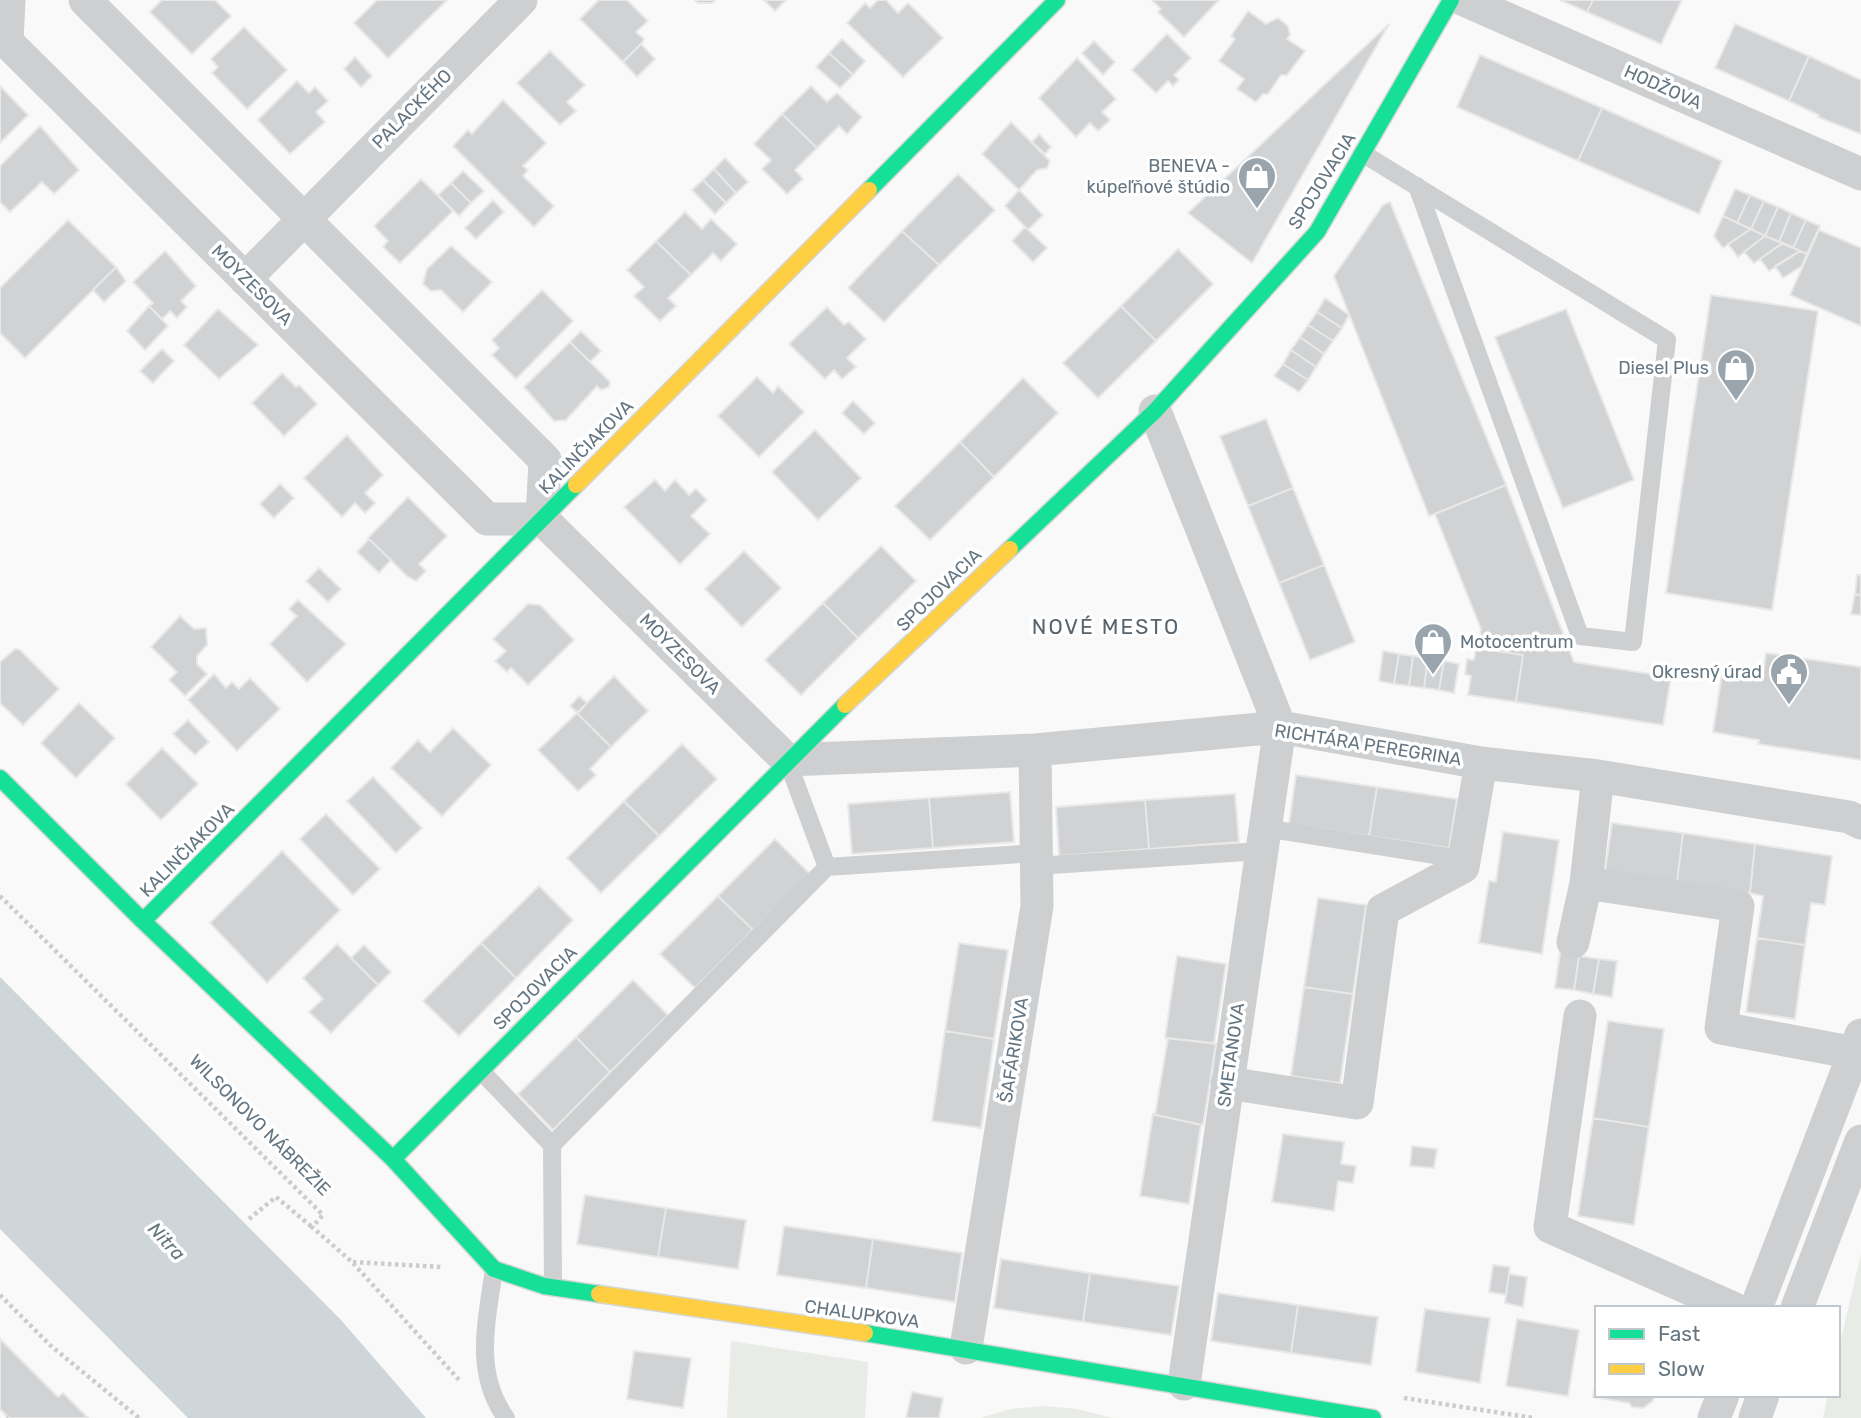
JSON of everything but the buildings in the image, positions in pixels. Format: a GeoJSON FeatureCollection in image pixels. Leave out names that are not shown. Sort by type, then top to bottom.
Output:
{"type":"FeatureCollection","features":[{"type":"Feature","properties":{"kind":"street","name":"MOYZESOVA"},"geometry":{"type":"LineString","coordinates":[[9,0],[7,42],[487,519],[542,519],[788,761]]}},
{"type":"Feature","properties":{"kind":"street"},"geometry":{"type":"LineString","coordinates":[[85,0],[545,460],[542,519]]}},
{"type":"Feature","properties":{"kind":"street","name":"PALACKÉHO"},"geometry":{"type":"LineString","coordinates":[[245,279],[303,217],[521,0]]}},
{"type":"Feature","properties":{"kind":"street","name":"KALINČIAKOVA"},"geometry":{"type":"LineString","coordinates":[[143,921],[1057,0]]}},
{"type":"Feature","properties":{"kind":"street","name":"SPOJOVACIA"},"geometry":{"type":"LineString","coordinates":[[393,1159],[788,761],[1155,411],[1317,232],[1451,0]]}},
{"type":"Feature","properties":{"kind":"street","name":"HODŽOVA"},"geometry":{"type":"LineString","coordinates":[[1464,0],[1861,174]]}},
{"type":"Feature","properties":{"kind":"street"},"geometry":{"type":"LineString","coordinates":[[1155,411],[1280,727]]}},
{"type":"Feature","properties":{"kind":"street","name":"RICHTÁRA PEREGRINA"},"geometry":{"type":"LineString","coordinates":[[788,761],[1035,750],[1280,727],[1481,763],[1598,776],[1857,819]]}},
{"type":"Feature","properties":{"kind":"street","name":"SMETANOVA"},"geometry":{"type":"LineString","coordinates":[[1184,1384],[1280,727]]}},
{"type":"Feature","properties":{"kind":"street","name":"ŠAFÁRIKOVA"},"geometry":{"type":"LineString","coordinates":[[966,1348],[1037,906],[1035,750]]}},
{"type":"Feature","properties":{"kind":"street"},"geometry":{"type":"LineString","coordinates":[[1227,1083],[1357,1103],[1383,911],[1463,867],[1481,763]]}},
{"type":"Feature","properties":{"kind":"street"},"geometry":{"type":"LineString","coordinates":[[1573,942],[1586,883],[1598,776]]}},
{"type":"Feature","properties":{"kind":"street"},"geometry":{"type":"LineString","coordinates":[[0,778],[143,921],[393,1159],[494,1269]]}},
{"type":"Feature","properties":{"kind":"street"},"geometry":{"type":"LineString","coordinates":[[1586,883],[1738,906],[1721,1028],[1858,1044],[1757,1306]]}},
{"type":"Feature","properties":{"kind":"street"},"geometry":{"type":"LineString","coordinates":[[1580,1016],[1550,1227],[1728,1306]]}},
{"type":"Feature","properties":{"kind":"street"},"geometry":{"type":"LineString","coordinates":[[1798,1306],[1861,1141]]}},
{"type":"Feature","properties":{"kind":"street","name":"CHALUPKOVA"},"geometry":{"type":"LineString","coordinates":[[494,1269],[553,1287],[966,1348],[1373,1418]]}},
{"type":"Feature","properties":{"kind":"street"},"geometry":{"type":"LineString","coordinates":[[1714,1418],[1722,1397]]}},
{"type":"Feature","properties":{"kind":"street"},"geometry":{"type":"LineString","coordinates":[[1755,1418],[1762,1397]]}},
{"type":"Feature","properties":{"kind":"lane"},"geometry":{"type":"LineString","coordinates":[[1362,153],[1417,186],[1667,340],[1633,642],[1580,636],[1417,186]]}},
{"type":"Feature","properties":{"kind":"lane"},"geometry":{"type":"LineString","coordinates":[[788,761],[827,867]]}},
{"type":"Feature","properties":{"kind":"lane"},"geometry":{"type":"LineString","coordinates":[[552,1145],[827,867],[1036,859],[1263,839],[1448,858]]}},
{"type":"Feature","properties":{"kind":"lane"},"geometry":{"type":"LineString","coordinates":[[481,1071],[552,1145],[553,1287]]}},
{"type":"Feature","properties":{"kind":"lane"},"geometry":{"type":"LineString","coordinates":[[494,1269],[483,1344],[485,1371],[496,1404],[506,1418]]}},
{"type":"Feature","properties":{"kind":"path","name":"WILSONOVO NÁBREŽIE"},"geometry":{"type":"LineString","coordinates":[[0,896],[323,1215],[312,1227]]}},
{"type":"Feature","properties":{"kind":"path"},"geometry":{"type":"LineString","coordinates":[[249,1219],[276,1197],[352,1262],[466,1387]]}},
{"type":"Feature","properties":{"kind":"path"},"geometry":{"type":"LineString","coordinates":[[352,1262],[494,1269]]}},
{"type":"Feature","properties":{"kind":"path"},"geometry":{"type":"LineString","coordinates":[[0,1295],[51,1346],[139,1418]]}},
{"type":"Feature","properties":{"kind":"shaded area"},"geometry":{"type":"Polygon","coordinates":[[[1861,1254],[1861,1418],[1823,1418],[1828,1397],[1840,1397],[1840,1343],[1861,1254]]]}},
{"type":"Feature","properties":{"kind":"shaded area"},"geometry":{"type":"Polygon","coordinates":[[[731,1341],[868,1362],[865,1418],[727,1418],[731,1341]]]}},
{"type":"Feature","properties":{"kind":"shaded area"},"geometry":{"type":"Polygon","coordinates":[[[1044,1406],[1077,1409],[1113,1418],[980,1418],[1011,1409],[1044,1406]]]}},
{"type":"Feature","properties":{"kind":"water","name":"Nitra"},"geometry":{"type":"Polygon","coordinates":[[[0,977],[341,1320],[426,1418],[188,1418],[0,1229],[0,977]]]}},
{"type":"Feature","properties":{"kind":"traffic: fast"},"geometry":{"type":"LineString","coordinates":[[869,190],[1057,0]]}},
{"type":"Feature","properties":{"kind":"traffic: fast"},"geometry":{"type":"LineString","coordinates":[[1010,549],[1155,411],[1317,232],[1451,0]]}},
{"type":"Feature","properties":{"kind":"traffic: fast"},"geometry":{"type":"LineString","coordinates":[[143,921],[576,485]]}},
{"type":"Feature","properties":{"kind":"traffic: fast"},"geometry":{"type":"LineString","coordinates":[[393,1159],[845,705]]}},
{"type":"Feature","properties":{"kind":"traffic: fast"},"geometry":{"type":"LineString","coordinates":[[0,778],[143,921],[393,1159],[494,1269],[544,1286],[599,1294]]}},
{"type":"Feature","properties":{"kind":"traffic: fast"},"geometry":{"type":"LineString","coordinates":[[865,1333],[1373,1418]]}},
{"type":"Feature","properties":{"kind":"traffic: slow"},"geometry":{"type":"LineString","coordinates":[[576,485],[869,190]]}},
{"type":"Feature","properties":{"kind":"traffic: slow"},"geometry":{"type":"LineString","coordinates":[[845,705],[1010,549]]}},
{"type":"Feature","properties":{"kind":"traffic: slow"},"geometry":{"type":"LineString","coordinates":[[599,1294],[865,1333]]}},
{"type":"Feature","properties":{"kind":"place","name":"BENEVA - kúpeľňové štúdio"},"geometry":{"type":"Point","coordinates":[1257,210]}},
{"type":"Feature","properties":{"kind":"place","name":"Diesel Plus"},"geometry":{"type":"Point","coordinates":[1736,402]}},
{"type":"Feature","properties":{"kind":"place","name":"Motocentrum"},"geometry":{"type":"Point","coordinates":[1433,676]}},
{"type":"Feature","properties":{"kind":"place","name":"Okresný úrad"},"geometry":{"type":"Point","coordinates":[1789,706]}},
{"type":"Feature","properties":{"kind":"district","name":"NOVÉ MESTO"},"geometry":{"type":"Point","coordinates":[1106,627]}}]}
